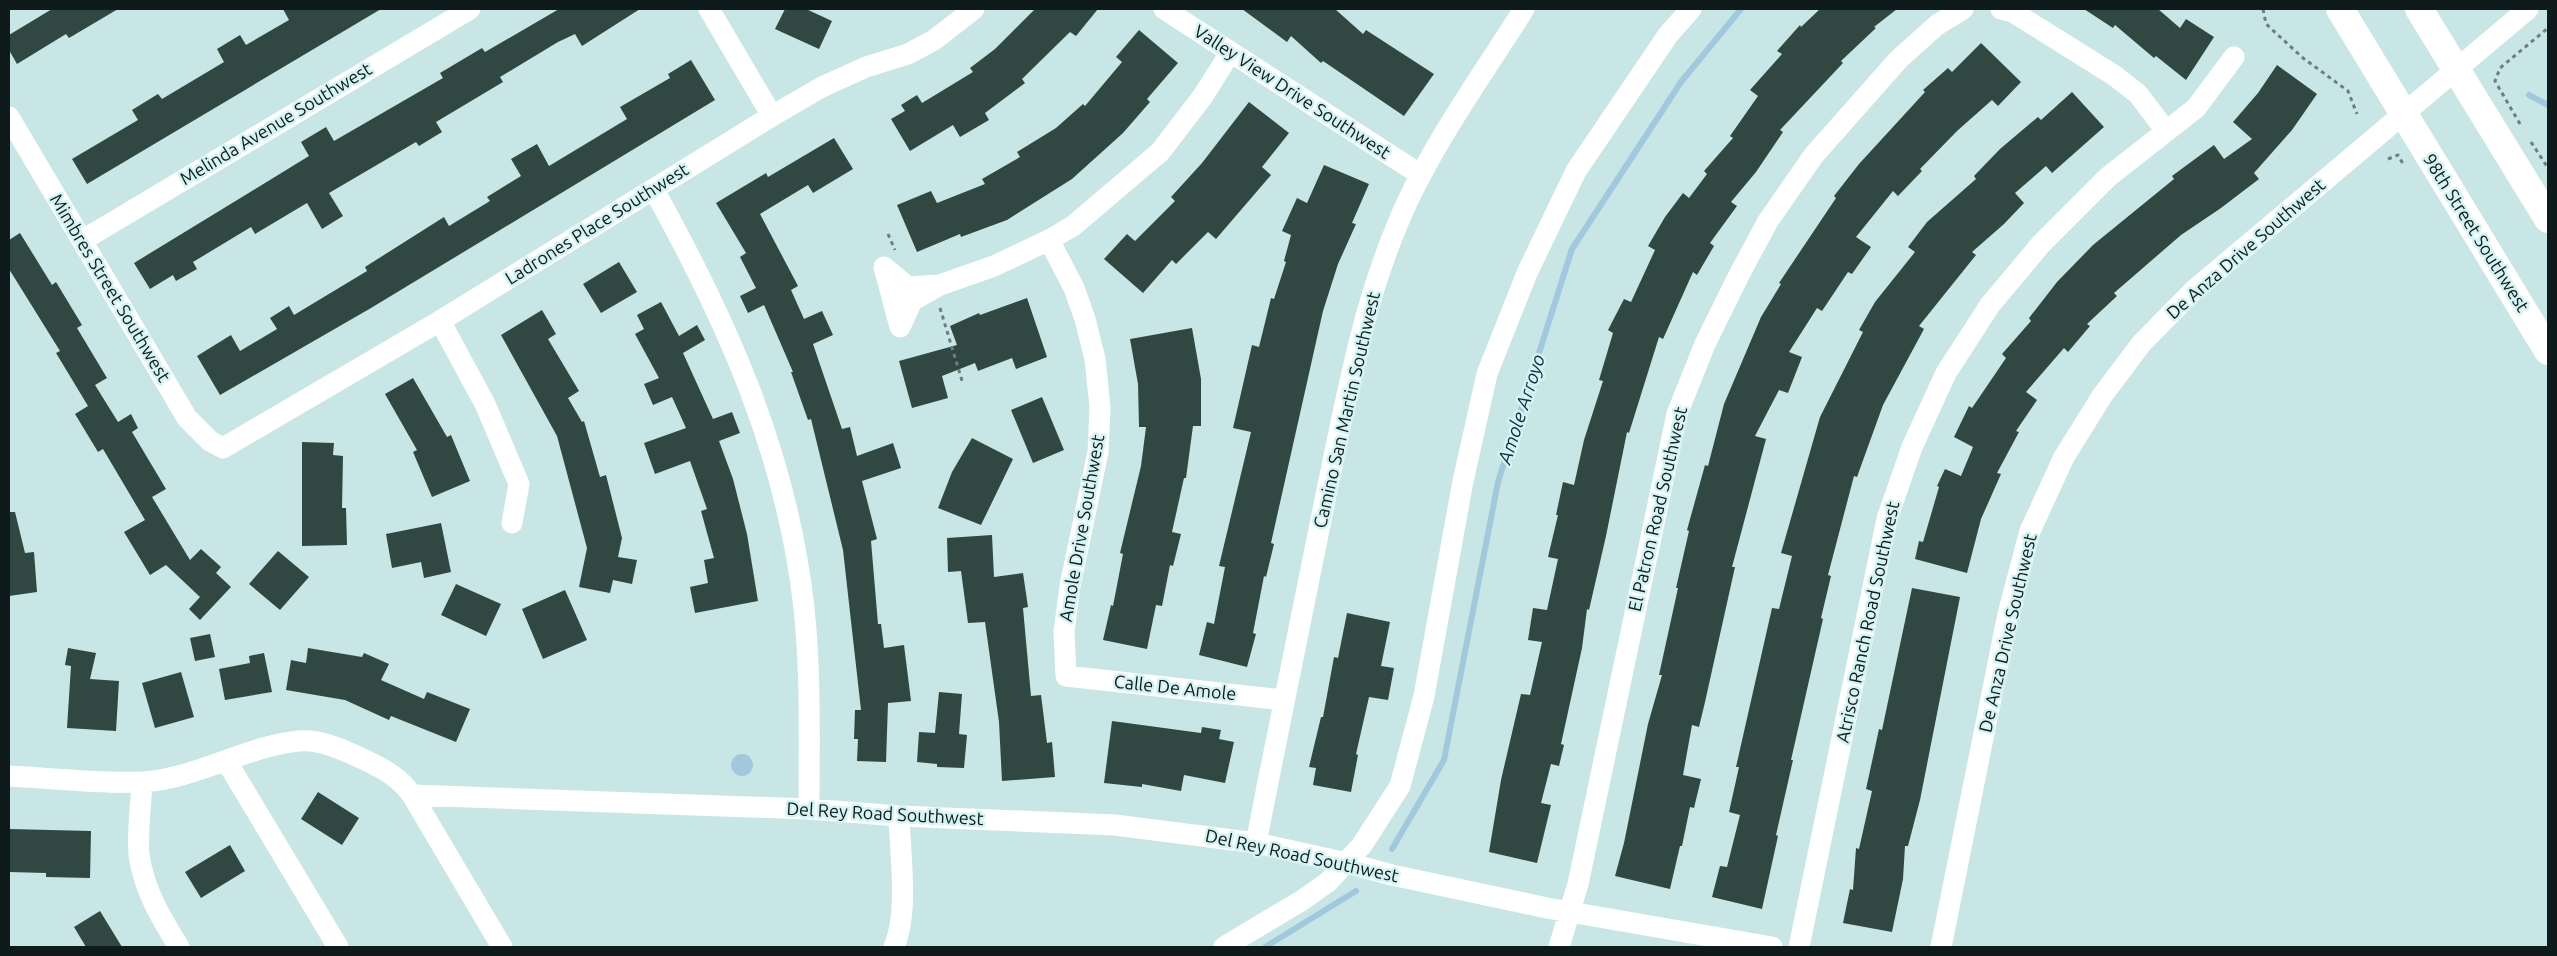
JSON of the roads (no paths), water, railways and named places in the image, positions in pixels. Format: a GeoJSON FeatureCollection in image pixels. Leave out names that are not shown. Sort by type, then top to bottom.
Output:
{"type":"FeatureCollection","features":[{"type":"Feature","properties":{"kind":"main road","name":"98th Street Southwest"},"geometry":{"type":"LineString","coordinates":[[2340,9],[2548,351]]}},
{"type":"Feature","properties":{"kind":"main road"},"geometry":{"type":"LineString","coordinates":[[2418,9],[2548,219]]}},
{"type":"Feature","properties":{"kind":"street","name":"Melinda Avenue Southwest"},"geometry":{"type":"LineString","coordinates":[[83,240],[470,9]]}},
{"type":"Feature","properties":{"kind":"street"},"geometry":{"type":"LineString","coordinates":[[709,9],[772,116]]}},
{"type":"Feature","properties":{"kind":"street","name":"Ladrones Place Southwest"},"geometry":{"type":"LineString","coordinates":[[223,448],[440,321],[822,86],[866,68],[908,54],[934,40],[974,9]]}},
{"type":"Feature","properties":{"kind":"street","name":"Valley View Drive Southwest"},"geometry":{"type":"LineString","coordinates":[[1164,9],[1421,175]]}},
{"type":"Feature","properties":{"kind":"street","name":"Camino San Martin Southwest"},"geometry":{"type":"LineString","coordinates":[[1256,843],[1283,700],[1356,356],[1375,286],[1398,223],[1421,175],[1524,9]]}},
{"type":"Feature","properties":{"kind":"street"},"geometry":{"type":"LineString","coordinates":[[1224,947],[1302,901],[1328,882],[1349,863],[1400,786],[1424,696],[1463,481],[1487,374],[1527,273],[1576,171],[1668,35],[1691,9]]}},
{"type":"Feature","properties":{"kind":"street","name":"El Patron Road Southwest"},"geometry":{"type":"LineString","coordinates":[[1559,947],[1572,912],[1677,414],[1705,344],[1768,221],[1814,155],[1899,59],[1937,25],[1962,9]]}},
{"type":"Feature","properties":{"kind":"street"},"geometry":{"type":"LineString","coordinates":[[2000,9],[2013,12],[2115,76],[2138,94],[2166,131]]}},
{"type":"Feature","properties":{"kind":"street","name":"De Anza Drive Southwest"},"geometry":{"type":"LineString","coordinates":[[1941,947],[2008,614],[2030,531],[2064,457],[2102,396],[2141,344],[2193,291],[2528,9]]}},
{"type":"Feature","properties":{"kind":"street"},"geometry":{"type":"LineString","coordinates":[[940,295],[1074,226],[1160,152],[1203,96],[1230,52]]}},
{"type":"Feature","properties":{"kind":"street","name":"Atrisco Ranch Road Southwest"},"geometry":{"type":"LineString","coordinates":[[1799,947],[1887,519],[1912,447],[1946,374],[1990,305],[2041,244],[2108,178],[2196,108],[2234,57]]}},
{"type":"Feature","properties":{"kind":"street","name":"Mimbres Street Southwest"},"geometry":{"type":"LineString","coordinates":[[9,117],[187,418],[210,441],[223,448]]}},
{"type":"Feature","properties":{"kind":"street"},"geometry":{"type":"LineString","coordinates":[[654,190],[695,263],[735,350],[766,432],[787,512],[804,607],[810,687],[809,809]]}},
{"type":"Feature","properties":{"kind":"street","name":"Amole Drive Southwest"},"geometry":{"type":"LineString","coordinates":[[1050,240],[1074,288],[1085,319],[1095,359],[1100,407],[1098,452],[1070,586],[1064,632],[1066,676]]}},
{"type":"Feature","properties":{"kind":"street"},"geometry":{"type":"LineString","coordinates":[[440,321],[485,404],[519,484],[512,523]]}},
{"type":"Feature","properties":{"kind":"street","name":"Calle De Amole"},"geometry":{"type":"LineString","coordinates":[[1066,676],[1283,700]]}},
{"type":"Feature","properties":{"kind":"street"},"geometry":{"type":"LineString","coordinates":[[9,776],[142,782],[196,771],[258,750],[300,741],[322,744],[348,752],[390,772],[403,782],[502,947]]}},
{"type":"Feature","properties":{"kind":"street"},"geometry":{"type":"LineString","coordinates":[[227,762],[338,947]]}},
{"type":"Feature","properties":{"kind":"street"},"geometry":{"type":"LineString","coordinates":[[142,782],[139,854],[146,885],[157,912],[179,947]]}},
{"type":"Feature","properties":{"kind":"street","name":"Del Rey Road Southwest"},"geometry":{"type":"LineString","coordinates":[[412,795],[809,809],[899,816],[1115,825],[1256,843],[1349,863],[1392,875],[1572,912],[1772,947]]}},
{"type":"Feature","properties":{"kind":"street"},"geometry":{"type":"LineString","coordinates":[[894,947],[899,936],[901,905],[899,816]]}},
{"type":"Feature","properties":{"kind":"water"},"geometry":{"type":"Polygon","coordinates":[[[742,754],[750,757],[753,765],[750,773],[742,776],[734,773],[731,765],[734,757],[742,754]]]}},
{"type":"Feature","properties":{"kind":"waterway","name":"Amole Arroyo"},"geometry":{"type":"LineString","coordinates":[[1392,849],[1444,760],[1498,482],[1572,249],[1681,82],[1741,9]]}},
{"type":"Feature","properties":{"kind":"waterway","name":"Amole Arroyo"},"geometry":{"type":"LineString","coordinates":[[2529,95],[2548,105]]}},
{"type":"Feature","properties":{"kind":"waterway","name":"Amole Arroyo"},"geometry":{"type":"LineString","coordinates":[[1265,947],[1356,891]]}}]}
